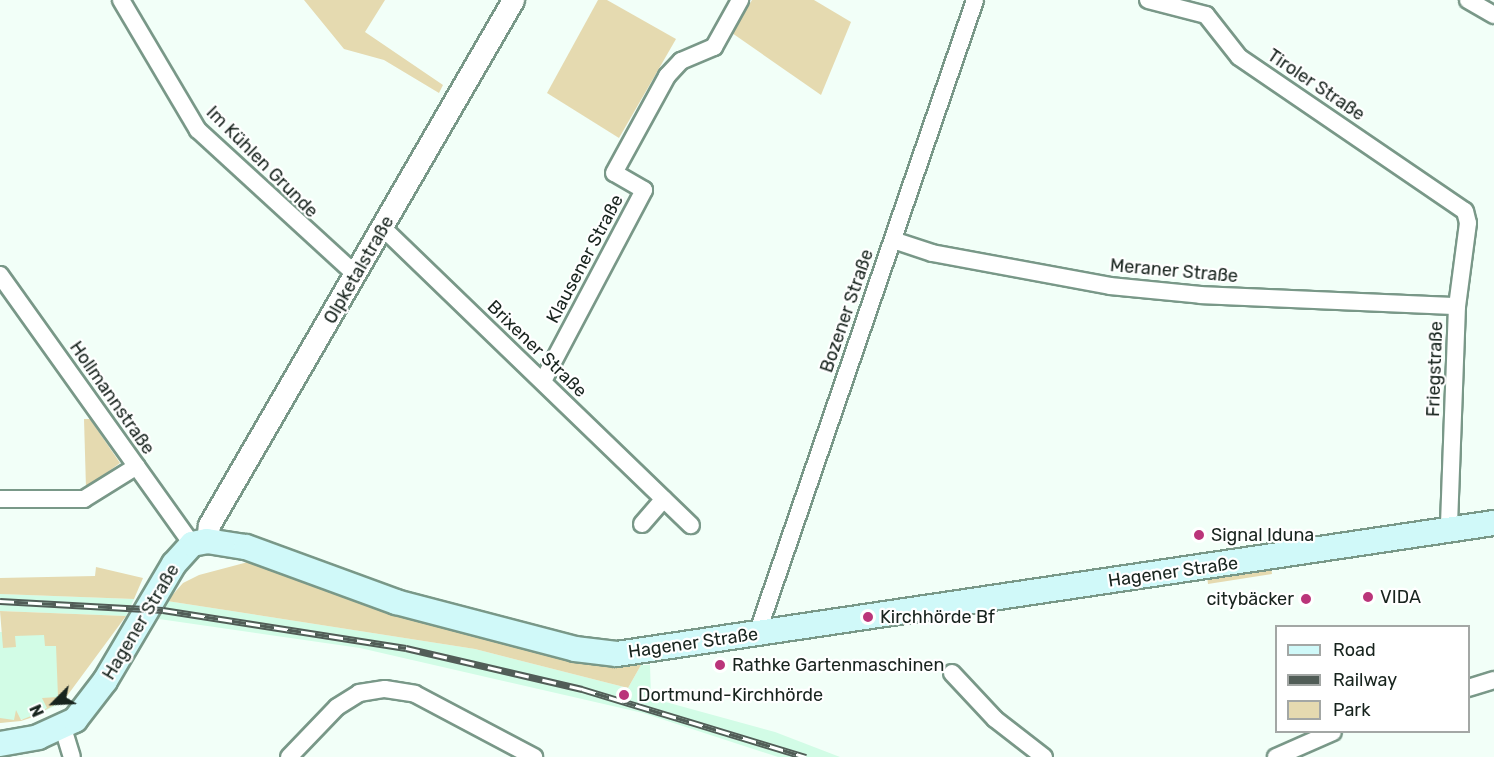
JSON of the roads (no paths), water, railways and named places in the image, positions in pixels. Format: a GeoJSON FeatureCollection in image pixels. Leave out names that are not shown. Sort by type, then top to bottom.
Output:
{"type":"FeatureCollection","features":[{"type":"Feature","properties":{"kind":"main road","name":"Hagener Straße"},"geometry":{"type":"LineString","coordinates":[[0,744],[63,728],[75,720],[105,681],[156,589],[199,543],[246,547],[396,602],[596,653],[661,651],[757,634],[1494,523]]}},
{"type":"Feature","properties":{"kind":"street","name":"Im Kühlen Grunde"},"geometry":{"type":"LineString","coordinates":[[121,0],[198,130],[356,275]]}},
{"type":"Feature","properties":{"kind":"street","name":"Olpketalstraße"},"geometry":{"type":"LineString","coordinates":[[199,543],[513,0]]}},
{"type":"Feature","properties":{"kind":"street","name":"Klausener Straße"},"geometry":{"type":"LineString","coordinates":[[543,381],[644,190],[614,173],[668,76],[681,61],[714,46],[740,0]]}},
{"type":"Feature","properties":{"kind":"street","name":"Bozener Straße"},"geometry":{"type":"LineString","coordinates":[[757,634],[975,0]]}},
{"type":"Feature","properties":{"kind":"street","name":"Tiroler Straße"},"geometry":{"type":"LineString","coordinates":[[1148,0],[1206,15],[1239,57],[1465,212]]}},
{"type":"Feature","properties":{"kind":"street"},"geometry":{"type":"LineString","coordinates":[[1468,0],[1494,15]]}},
{"type":"Feature","properties":{"kind":"street","name":"Friegstraße"},"geometry":{"type":"LineString","coordinates":[[1449,529],[1456,306],[1468,223],[1465,212]]}},
{"type":"Feature","properties":{"kind":"street","name":"Brixener Straße"},"geometry":{"type":"LineString","coordinates":[[383,228],[691,525]]}},
{"type":"Feature","properties":{"kind":"street","name":"Meraner Straße"},"geometry":{"type":"LineString","coordinates":[[892,240],[932,253],[1110,286],[1201,295],[1456,306]]}},
{"type":"Feature","properties":{"kind":"street","name":"Hollmannstraße"},"geometry":{"type":"LineString","coordinates":[[0,275],[137,466],[199,543]]}},
{"type":"Feature","properties":{"kind":"street"},"geometry":{"type":"LineString","coordinates":[[0,499],[84,499],[137,466]]}},
{"type":"Feature","properties":{"kind":"street"},"geometry":{"type":"LineString","coordinates":[[642,524],[664,499]]}},
{"type":"Feature","properties":{"kind":"street"},"geometry":{"type":"LineString","coordinates":[[952,673],[995,718],[1044,757]]}},
{"type":"Feature","properties":{"kind":"street"},"geometry":{"type":"LineString","coordinates":[[1470,687],[1494,680]]}},
{"type":"Feature","properties":{"kind":"street"},"geometry":{"type":"LineString","coordinates":[[289,757],[337,707],[360,693],[385,689],[415,694],[534,757]]}},
{"type":"Feature","properties":{"kind":"street"},"geometry":{"type":"LineString","coordinates":[[63,728],[72,757]]}},
{"type":"Feature","properties":{"kind":"street"},"geometry":{"type":"LineString","coordinates":[[1280,756],[1331,733]]}},
{"type":"Feature","properties":{"kind":"railway"},"geometry":{"type":"LineString","coordinates":[[0,601],[163,610],[406,648],[582,689],[806,757]]}},
{"type":"Feature","properties":{"kind":"place","name":"Signal Iduna"},"geometry":{"type":"Point","coordinates":[1199,535]}},
{"type":"Feature","properties":{"kind":"place","name":"VIDA"},"geometry":{"type":"Point","coordinates":[1368,597]}},
{"type":"Feature","properties":{"kind":"place","name":"citybäcker"},"geometry":{"type":"Point","coordinates":[1306,599]}},
{"type":"Feature","properties":{"kind":"place","name":"Kirchhörde Bf"},"geometry":{"type":"Point","coordinates":[868,617]}},
{"type":"Feature","properties":{"kind":"place","name":"Rathke Gartenmaschinen"},"geometry":{"type":"Point","coordinates":[720,665]}},
{"type":"Feature","properties":{"kind":"place","name":"Dortmund-Kirchhörde"},"geometry":{"type":"Point","coordinates":[624,695]}}]}
